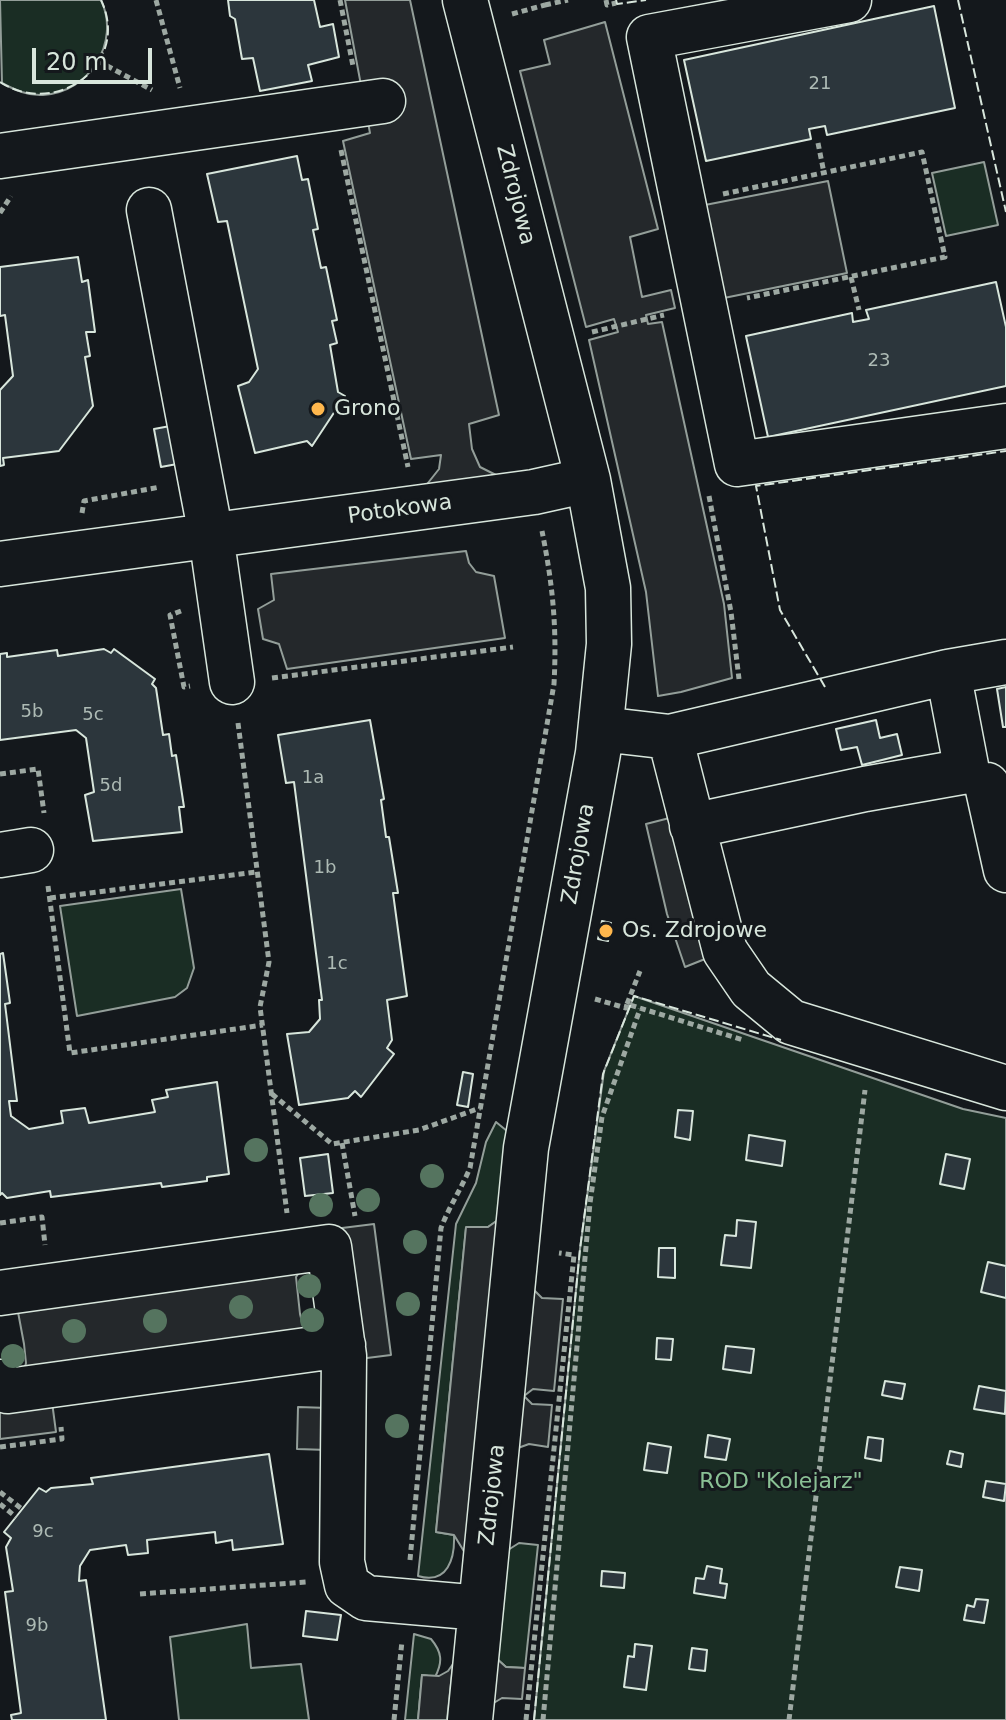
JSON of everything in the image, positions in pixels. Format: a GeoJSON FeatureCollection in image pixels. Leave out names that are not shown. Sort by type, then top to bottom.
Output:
{"type":"FeatureCollection","features":[{"type":"Feature","properties":{"kind":"street"},"geometry":{"type":"LineString","coordinates":[[849,0],[649,37],[682,203],[686,311],[737,464],[1006,426]]}},
{"type":"Feature","properties":{"kind":"street","name":"Zdrojowa"},"geometry":{"type":"LineString","coordinates":[[470,1720],[526,1148],[601,729],[609,644],[608,588],[588,480],[482,8]]}},
{"type":"Feature","properties":{"kind":"street"},"geometry":{"type":"LineString","coordinates":[[0,156],[383,101]]}},
{"type":"Feature","properties":{"kind":"street"},"geometry":{"type":"LineString","coordinates":[[149,210],[211,535],[233,686]]}},
{"type":"Feature","properties":{"kind":"street","name":"Potokowa"},"geometry":{"type":"LineString","coordinates":[[0,564],[534,492],[588,480]]}},
{"type":"Feature","properties":{"kind":"street"},"geometry":{"type":"LineString","coordinates":[[601,729],[670,737],[948,672],[1006,662]]}},
{"type":"Feature","properties":{"kind":"street"},"geometry":{"type":"LineString","coordinates":[[948,672],[987,779],[1006,870]]}},
{"type":"Feature","properties":{"kind":"street"},"geometry":{"type":"LineString","coordinates":[[670,737],[725,951],[751,989],[791,1022],[1006,1088]]}},
{"type":"Feature","properties":{"kind":"street"},"geometry":{"type":"LineString","coordinates":[[692,826],[865,789],[987,779]]}},
{"type":"Feature","properties":{"kind":"street"},"geometry":{"type":"LineString","coordinates":[[0,1293],[329,1247],[343,1345],[342,1562],[347,1585],[366,1598],[481,1608]]}},
{"type":"Feature","properties":{"kind":"street"},"geometry":{"type":"LineString","coordinates":[[0,1382],[8,1391],[343,1345]]}},
{"type":"Feature","properties":{"kind":"path"},"geometry":{"type":"LineString","coordinates":[[340,0],[354,81],[332,95],[333,109],[406,468],[419,466]]}},
{"type":"Feature","properties":{"kind":"path"},"geometry":{"type":"LineString","coordinates":[[482,8],[568,0]]}},
{"type":"Feature","properties":{"kind":"path"},"geometry":{"type":"LineString","coordinates":[[606,0],[607,5],[616,3]]}},
{"type":"Feature","properties":{"kind":"path"},"geometry":{"type":"LineString","coordinates":[[98,61],[154,90]]}},
{"type":"Feature","properties":{"kind":"path"},"geometry":{"type":"LineString","coordinates":[[818,143],[824,173]]}},
{"type":"Feature","properties":{"kind":"path"},"geometry":{"type":"LineString","coordinates":[[579,335],[945,257],[922,152],[682,203]]}},
{"type":"Feature","properties":{"kind":"path"},"geometry":{"type":"LineString","coordinates":[[851,277],[859,310]]}},
{"type":"Feature","properties":{"kind":"path"},"geometry":{"type":"LineString","coordinates":[[80,525],[84,501],[201,480]]}},
{"type":"Feature","properties":{"kind":"path"},"geometry":{"type":"LineString","coordinates":[[707,487],[731,612],[744,721]]}},
{"type":"Feature","properties":{"kind":"path"},"geometry":{"type":"LineString","coordinates":[[394,1720],[441,1228],[448,1208],[470,1168],[554,684],[556,640],[553,587],[534,492]]}},
{"type":"Feature","properties":{"kind":"path"},"geometry":{"type":"LineString","coordinates":[[184,610],[170,615],[184,687],[209,685],[212,693],[264,679],[513,647]]}},
{"type":"Feature","properties":{"kind":"path"},"geometry":{"type":"LineString","coordinates":[[233,686],[269,962],[260,1007],[287,1214]]}},
{"type":"Feature","properties":{"kind":"path"},"geometry":{"type":"LineString","coordinates":[[0,774],[38,769],[48,843],[25,851],[50,898],[70,1053],[263,1025]]}},
{"type":"Feature","properties":{"kind":"path"},"geometry":{"type":"LineString","coordinates":[[50,898],[257,872]]}},
{"type":"Feature","properties":{"kind":"path"},"geometry":{"type":"LineString","coordinates":[[627,1004],[640,971]]}},
{"type":"Feature","properties":{"kind":"path"},"geometry":{"type":"LineString","coordinates":[[543,1720],[590,1203],[602,1117],[640,1009]]}},
{"type":"Feature","properties":{"kind":"path"},"geometry":{"type":"LineString","coordinates":[[789,1720],[866,1081]]}},
{"type":"Feature","properties":{"kind":"path"},"geometry":{"type":"LineString","coordinates":[[271,1094],[332,1144],[419,1130],[480,1108]]}},
{"type":"Feature","properties":{"kind":"path"},"geometry":{"type":"LineString","coordinates":[[342,1142],[356,1221]]}},
{"type":"Feature","properties":{"kind":"path"},"geometry":{"type":"LineString","coordinates":[[0,1223],[42,1217],[45,1246]]}},
{"type":"Feature","properties":{"kind":"path"},"geometry":{"type":"LineString","coordinates":[[526,1720],[574,1255],[544,1251]]}},
{"type":"Feature","properties":{"kind":"path"},"geometry":{"type":"LineString","coordinates":[[0,1447],[62,1439],[60,1424]]}},
{"type":"Feature","properties":{"kind":"path"},"geometry":{"type":"LineString","coordinates":[[0,1492],[22,1509]]}},
{"type":"Feature","properties":{"kind":"path"},"geometry":{"type":"LineString","coordinates":[[0,1504],[16,1517]]}},
{"type":"Feature","properties":{"kind":"path"},"geometry":{"type":"LineString","coordinates":[[140,1594],[317,1581]]}},
{"type":"Feature","properties":{"kind":"green space"},"geometry":{"type":"Polygon","coordinates":[[[0,0],[101,0],[107,32],[97,62],[87,75],[60,92],[32,95],[2,83],[0,0]]]}},
{"type":"Feature","properties":{"kind":"green space"},"geometry":{"type":"Polygon","coordinates":[[[984,162],[998,225],[946,236],[932,173],[984,162]]]}},
{"type":"Feature","properties":{"kind":"green space"},"geometry":{"type":"Polygon","coordinates":[[[181,889],[194,968],[187,988],[175,997],[77,1016],[60,906],[181,889]]]}},
{"type":"Feature","properties":{"kind":"green space","name":"ROD \"Kolejarz\""},"geometry":{"type":"Polygon","coordinates":[[[634,996],[963,1109],[1006,1118],[1006,1720],[534,1720],[580,1249],[604,1071],[634,996]]]}},
{"type":"Feature","properties":{"kind":"green space"},"geometry":{"type":"Polygon","coordinates":[[[496,1122],[507,1131],[498,1220],[488,1227],[466,1228],[436,1532],[454,1535],[453,1552],[448,1568],[436,1577],[428,1578],[418,1576],[456,1224],[476,1183],[486,1142],[496,1122]]]}},
{"type":"Feature","properties":{"kind":"green space"},"geometry":{"type":"Polygon","coordinates":[[[519,1543],[538,1545],[525,1668],[506,1667],[496,1658],[508,1550],[519,1543]]]}},
{"type":"Feature","properties":{"kind":"green space"},"geometry":{"type":"Polygon","coordinates":[[[247,1624],[251,1668],[301,1664],[309,1720],[179,1720],[170,1637],[247,1624]]]}},
{"type":"Feature","properties":{"kind":"green space"},"geometry":{"type":"Polygon","coordinates":[[[414,1634],[431,1639],[440,1662],[435,1677],[422,1675],[418,1720],[405,1720],[414,1634]]]}},
{"type":"Feature","properties":{"kind":"shaded area"},"geometry":{"type":"Polygon","coordinates":[[[345,0],[410,0],[499,415],[469,424],[472,449],[480,467],[500,477],[424,488],[439,469],[441,455],[411,459],[343,141],[370,133],[345,0]]]}},
{"type":"Feature","properties":{"kind":"shaded area"},"geometry":{"type":"Polygon","coordinates":[[[605,22],[658,229],[630,237],[642,297],[671,290],[675,308],[646,315],[648,324],[662,322],[724,604],[732,678],[658,696],[646,592],[589,340],[618,332],[614,319],[586,327],[520,71],[550,64],[544,40],[605,22]]]}},
{"type":"Feature","properties":{"kind":"shaded area"},"geometry":{"type":"Polygon","coordinates":[[[828,181],[847,273],[724,298],[705,205],[828,181]]]}},
{"type":"Feature","properties":{"kind":"shaded area"},"geometry":{"type":"Polygon","coordinates":[[[466,551],[469,563],[476,572],[494,576],[505,638],[287,669],[279,644],[263,639],[258,609],[274,600],[271,574],[466,551]]]}},
{"type":"Feature","properties":{"kind":"shaded area"},"geometry":{"type":"Polygon","coordinates":[[[689,813],[725,951],[685,967],[667,914],[646,824],[689,813]]]}},
{"type":"Feature","properties":{"kind":"shaded area"},"geometry":{"type":"Polygon","coordinates":[[[498,1220],[465,1553],[454,1535],[436,1532],[466,1227],[488,1227],[498,1220]]]}},
{"type":"Feature","properties":{"kind":"shaded area"},"geometry":{"type":"Polygon","coordinates":[[[374,1224],[391,1355],[359,1359],[342,1228],[374,1224]]]}},
{"type":"Feature","properties":{"kind":"shaded area"},"geometry":{"type":"Polygon","coordinates":[[[301,1270],[296,1277],[300,1314],[303,1326],[310,1331],[24,1371],[26,1363],[18,1312],[301,1270]]]}},
{"type":"Feature","properties":{"kind":"shaded area"},"geometry":{"type":"Polygon","coordinates":[[[534,1290],[542,1298],[563,1299],[554,1391],[533,1389],[524,1396],[532,1404],[552,1405],[548,1447],[529,1444],[518,1448],[534,1290]]]}},
{"type":"Feature","properties":{"kind":"shaded area"},"geometry":{"type":"Polygon","coordinates":[[[52,1402],[56,1432],[0,1439],[0,1408],[52,1402]]]}},
{"type":"Feature","properties":{"kind":"shaded area"},"geometry":{"type":"Polygon","coordinates":[[[298,1407],[329,1408],[328,1450],[297,1449],[298,1407]]]}},
{"type":"Feature","properties":{"kind":"shaded area"},"geometry":{"type":"Polygon","coordinates":[[[496,1658],[506,1667],[525,1668],[522,1699],[502,1698],[492,1704],[496,1658]]]}},
{"type":"Feature","properties":{"kind":"shaded area"},"geometry":{"type":"Polygon","coordinates":[[[453,1664],[447,1720],[418,1720],[422,1675],[439,1676],[453,1664]]]}},
{"type":"Feature","properties":{"kind":"building"},"geometry":{"type":"Polygon","coordinates":[[[228,0],[314,0],[320,27],[333,24],[339,57],[308,65],[312,81],[260,91],[253,58],[242,59],[235,19],[230,16],[228,0]]]}},
{"type":"Feature","properties":{"kind":"building"},"geometry":{"type":"Polygon","coordinates":[[[934,6],[955,108],[827,135],[825,126],[809,129],[811,139],[706,161],[684,60],[934,6]]]}},
{"type":"Feature","properties":{"kind":"building"},"geometry":{"type":"Polygon","coordinates":[[[297,156],[302,180],[308,179],[318,229],[313,230],[321,268],[326,267],[337,320],[332,321],[337,343],[330,345],[338,392],[345,396],[312,446],[307,441],[255,453],[238,386],[249,382],[258,369],[227,221],[218,222],[207,174],[297,156]]]}},
{"type":"Feature","properties":{"kind":"building"},"geometry":{"type":"Polygon","coordinates":[[[78,257],[82,282],[88,280],[95,332],[86,332],[90,356],[85,357],[93,406],[59,451],[3,458],[4,465],[0,466],[0,390],[13,376],[5,315],[0,316],[0,267],[78,257]]]}},
{"type":"Feature","properties":{"kind":"building"},"geometry":{"type":"Polygon","coordinates":[[[996,282],[1006,327],[1006,386],[768,437],[746,336],[852,313],[853,322],[869,319],[866,310],[996,282]]]}},
{"type":"Feature","properties":{"kind":"building"},"geometry":{"type":"Polygon","coordinates":[[[181,424],[188,462],[161,467],[154,429],[181,424]]]}},
{"type":"Feature","properties":{"kind":"building"},"geometry":{"type":"Polygon","coordinates":[[[104,649],[111,653],[114,649],[155,679],[152,684],[156,688],[163,735],[169,734],[172,756],[176,755],[184,807],[179,807],[182,832],[93,841],[85,795],[94,792],[86,738],[76,730],[0,740],[0,654],[7,653],[7,657],[57,650],[58,656],[104,649]]]}},
{"type":"Feature","properties":{"kind":"building"},"geometry":{"type":"Polygon","coordinates":[[[1006,687],[1006,727],[1003,727],[997,689],[1006,687]]]}},
{"type":"Feature","properties":{"kind":"building"},"geometry":{"type":"Polygon","coordinates":[[[370,720],[384,799],[381,800],[386,837],[389,837],[398,893],[393,893],[407,996],[387,1000],[392,1040],[387,1048],[394,1054],[361,1097],[355,1091],[348,1098],[299,1105],[287,1034],[309,1032],[320,1019],[319,1000],[322,1000],[294,782],[286,783],[278,735],[370,720]]]}},
{"type":"Feature","properties":{"kind":"building"},"geometry":{"type":"Polygon","coordinates":[[[876,720],[880,738],[897,734],[902,755],[862,765],[857,747],[841,750],[836,729],[876,720]]]}},
{"type":"Feature","properties":{"kind":"building"},"geometry":{"type":"Polygon","coordinates":[[[602,921],[611,923],[608,941],[598,939],[602,921]]]}},
{"type":"Feature","properties":{"kind":"building"},"geometry":{"type":"Polygon","coordinates":[[[3,953],[10,1003],[5,1004],[17,1101],[9,1101],[11,1116],[29,1129],[63,1123],[61,1111],[85,1108],[89,1123],[155,1112],[152,1100],[168,1097],[166,1090],[217,1082],[229,1174],[207,1177],[207,1181],[162,1187],[161,1183],[51,1197],[50,1191],[7,1198],[2,1193],[0,1195],[0,954],[3,953]]]}},
{"type":"Feature","properties":{"kind":"building"},"geometry":{"type":"Polygon","coordinates":[[[463,1072],[473,1074],[468,1107],[457,1105],[463,1072]]]}},
{"type":"Feature","properties":{"kind":"building"},"geometry":{"type":"Polygon","coordinates":[[[678,1110],[693,1111],[690,1140],[675,1137],[678,1110]]]}},
{"type":"Feature","properties":{"kind":"building"},"geometry":{"type":"Polygon","coordinates":[[[749,1135],[785,1141],[782,1166],[746,1160],[749,1135]]]}},
{"type":"Feature","properties":{"kind":"building"},"geometry":{"type":"Polygon","coordinates":[[[328,1154],[333,1193],[305,1196],[300,1158],[328,1154]]]}},
{"type":"Feature","properties":{"kind":"building"},"geometry":{"type":"Polygon","coordinates":[[[946,1154],[970,1159],[964,1189],[940,1184],[946,1154]]]}},
{"type":"Feature","properties":{"kind":"building"},"geometry":{"type":"Polygon","coordinates":[[[737,1220],[756,1222],[751,1268],[721,1265],[725,1235],[736,1236],[737,1220]]]}},
{"type":"Feature","properties":{"kind":"building"},"geometry":{"type":"Polygon","coordinates":[[[659,1248],[675,1248],[675,1278],[658,1277],[659,1248]]]}},
{"type":"Feature","properties":{"kind":"building"},"geometry":{"type":"Polygon","coordinates":[[[988,1262],[1006,1266],[1006,1298],[981,1292],[988,1262]]]}},
{"type":"Feature","properties":{"kind":"building"},"geometry":{"type":"Polygon","coordinates":[[[657,1338],[673,1339],[671,1360],[656,1359],[657,1338]]]}},
{"type":"Feature","properties":{"kind":"building"},"geometry":{"type":"Polygon","coordinates":[[[726,1346],[754,1349],[751,1373],[723,1369],[726,1346]]]}},
{"type":"Feature","properties":{"kind":"building"},"geometry":{"type":"Polygon","coordinates":[[[885,1381],[905,1384],[902,1399],[882,1395],[885,1381]]]}},
{"type":"Feature","properties":{"kind":"building"},"geometry":{"type":"Polygon","coordinates":[[[979,1386],[1006,1391],[1005,1414],[974,1409],[979,1386]]]}},
{"type":"Feature","properties":{"kind":"building"},"geometry":{"type":"Polygon","coordinates":[[[708,1435],[730,1439],[726,1460],[705,1457],[708,1435]]]}},
{"type":"Feature","properties":{"kind":"building"},"geometry":{"type":"Polygon","coordinates":[[[868,1437],[883,1439],[881,1461],[865,1458],[868,1437]]]}},
{"type":"Feature","properties":{"kind":"building"},"geometry":{"type":"Polygon","coordinates":[[[648,1443],[671,1447],[667,1473],[644,1470],[648,1443]]]}},
{"type":"Feature","properties":{"kind":"building"},"geometry":{"type":"Polygon","coordinates":[[[950,1451],[963,1454],[961,1467],[947,1464],[950,1451]]]}},
{"type":"Feature","properties":{"kind":"building"},"geometry":{"type":"Polygon","coordinates":[[[269,1454],[283,1544],[233,1550],[232,1540],[216,1543],[215,1532],[147,1540],[148,1553],[128,1555],[126,1545],[90,1550],[80,1566],[79,1581],[86,1580],[106,1720],[12,1720],[11,1715],[21,1713],[5,1592],[13,1591],[6,1547],[11,1538],[4,1532],[39,1488],[46,1492],[51,1488],[93,1484],[91,1478],[269,1454]]]}},
{"type":"Feature","properties":{"kind":"building"},"geometry":{"type":"Polygon","coordinates":[[[986,1481],[1006,1484],[1004,1501],[983,1497],[986,1481]]]}},
{"type":"Feature","properties":{"kind":"building"},"geometry":{"type":"Polygon","coordinates":[[[707,1566],[722,1569],[720,1583],[727,1584],[725,1598],[694,1593],[696,1578],[704,1579],[707,1566]]]}},
{"type":"Feature","properties":{"kind":"building"},"geometry":{"type":"Polygon","coordinates":[[[900,1567],[922,1570],[919,1591],[896,1587],[900,1567]]]}},
{"type":"Feature","properties":{"kind":"building"},"geometry":{"type":"Polygon","coordinates":[[[602,1571],[625,1573],[624,1588],[601,1586],[602,1571]]]}},
{"type":"Feature","properties":{"kind":"building"},"geometry":{"type":"Polygon","coordinates":[[[976,1599],[988,1600],[984,1623],[964,1620],[967,1605],[974,1607],[976,1599]]]}},
{"type":"Feature","properties":{"kind":"building"},"geometry":{"type":"Polygon","coordinates":[[[306,1611],[341,1615],[337,1640],[303,1636],[306,1611]]]}},
{"type":"Feature","properties":{"kind":"building"},"geometry":{"type":"Polygon","coordinates":[[[635,1644],[652,1646],[646,1690],[624,1687],[628,1656],[634,1657],[635,1644]]]}},
{"type":"Feature","properties":{"kind":"building"},"geometry":{"type":"Polygon","coordinates":[[[692,1648],[707,1650],[705,1671],[689,1669],[692,1648]]]}},
{"type":"Feature","properties":{"kind":"fence"},"geometry":{"type":"LineString","coordinates":[[0,82],[22,92],[44,94],[65,89],[84,78],[98,63],[106,45],[108,23],[101,0]]}},
{"type":"Feature","properties":{"kind":"fence"},"geometry":{"type":"LineString","coordinates":[[616,0],[617,4],[646,0]]}},
{"type":"Feature","properties":{"kind":"fence"},"geometry":{"type":"LineString","coordinates":[[958,0],[1006,212]]}},
{"type":"Feature","properties":{"kind":"fence"},"geometry":{"type":"LineString","coordinates":[[825,687],[780,610],[756,486],[1006,451]]}},
{"type":"Feature","properties":{"kind":"fence"},"geometry":{"type":"LineString","coordinates":[[534,1720],[580,1249],[603,1074],[634,996],[781,1040]]}},
{"type":"Feature","properties":{"kind":"place","name":"Grono"},"geometry":{"type":"Point","coordinates":[318,409]}},
{"type":"Feature","properties":{"kind":"place","name":"Os. Zdrojowe"},"geometry":{"type":"Point","coordinates":[606,931]}}]}
